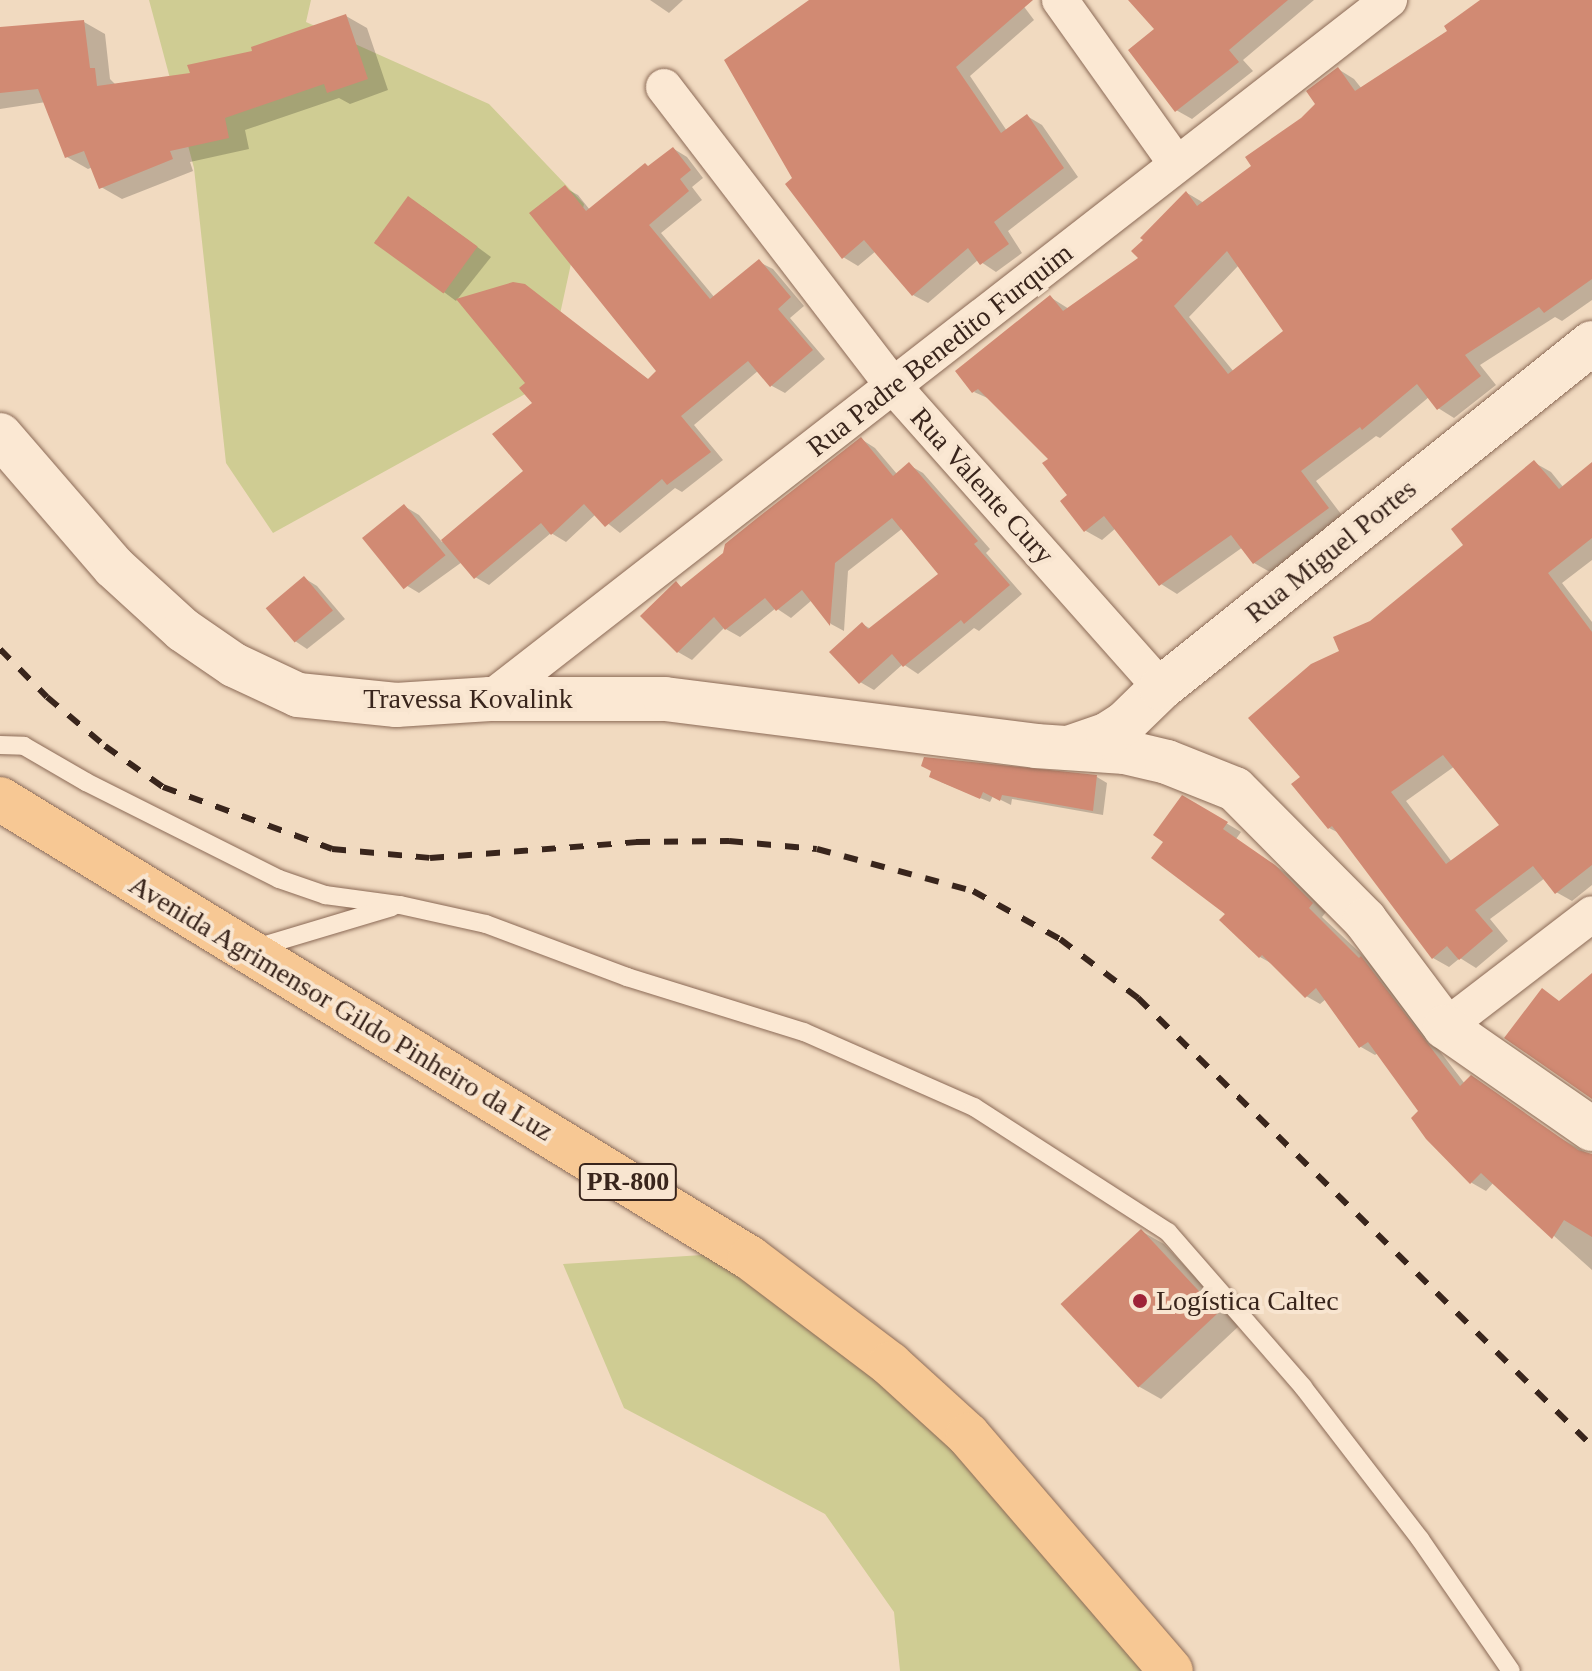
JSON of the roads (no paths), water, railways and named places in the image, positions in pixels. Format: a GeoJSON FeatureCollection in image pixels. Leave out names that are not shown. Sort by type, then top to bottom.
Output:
{"type":"FeatureCollection","features":[{"type":"Feature","properties":{"kind":"main road","name":"Avenida Agrimensor Gildo Pinheiro da Luz"},"geometry":{"type":"LineString","coordinates":[[0,799],[750,1258],[890,1364],[968,1435],[1171,1671]]}},
{"type":"Feature","properties":{"kind":"street"},"geometry":{"type":"LineString","coordinates":[[1060,0],[1176,163]]}},
{"type":"Feature","properties":{"kind":"street","name":"Rua Padre Benedito Furquim"},"geometry":{"type":"LineString","coordinates":[[490,699],[1389,0]]}},
{"type":"Feature","properties":{"kind":"street","name":"Rua Valente Cury"},"geometry":{"type":"LineString","coordinates":[[664,87],[894,387],[1161,688]]}},
{"type":"Feature","properties":{"kind":"street","name":"Rua Miguel Portes"},"geometry":{"type":"LineString","coordinates":[[1050,748],[1116,729],[1161,688],[1592,343]]}},
{"type":"Feature","properties":{"kind":"street","name":"Travessa Kovalink"},"geometry":{"type":"LineString","coordinates":[[0,435],[114,567],[183,630],[234,665],[298,695],[396,705],[490,699],[665,699],[1050,748],[1125,752],[1167,762],[1235,789],[1365,920],[1445,1027],[1592,1129]]}},
{"type":"Feature","properties":{"kind":"street"},"geometry":{"type":"LineString","coordinates":[[1161,688],[1147,708],[1145,732],[1167,762]]}},
{"type":"Feature","properties":{"kind":"street"},"geometry":{"type":"LineString","coordinates":[[1445,1027],[1592,914]]}},
{"type":"Feature","properties":{"kind":"lane"},"geometry":{"type":"LineString","coordinates":[[0,745],[24,746],[86,782],[279,879],[325,895],[400,905],[486,924],[627,977],[804,1032],[974,1107],[1168,1232],[1303,1387],[1420,1539],[1511,1671]]}},
{"type":"Feature","properties":{"kind":"lane"},"geometry":{"type":"LineString","coordinates":[[246,951],[400,905]]}},
{"type":"Feature","properties":{"kind":"railway"},"geometry":{"type":"LineString","coordinates":[[0,649],[47,697],[105,746],[163,787],[332,849],[430,858],[636,842],[729,841],[817,849],[973,891],[1060,939],[1138,998],[1592,1446]]}},
{"type":"Feature","properties":{"kind":"place","name":"Logística Caltec"},"geometry":{"type":"Point","coordinates":[1140,1301]}}]}
